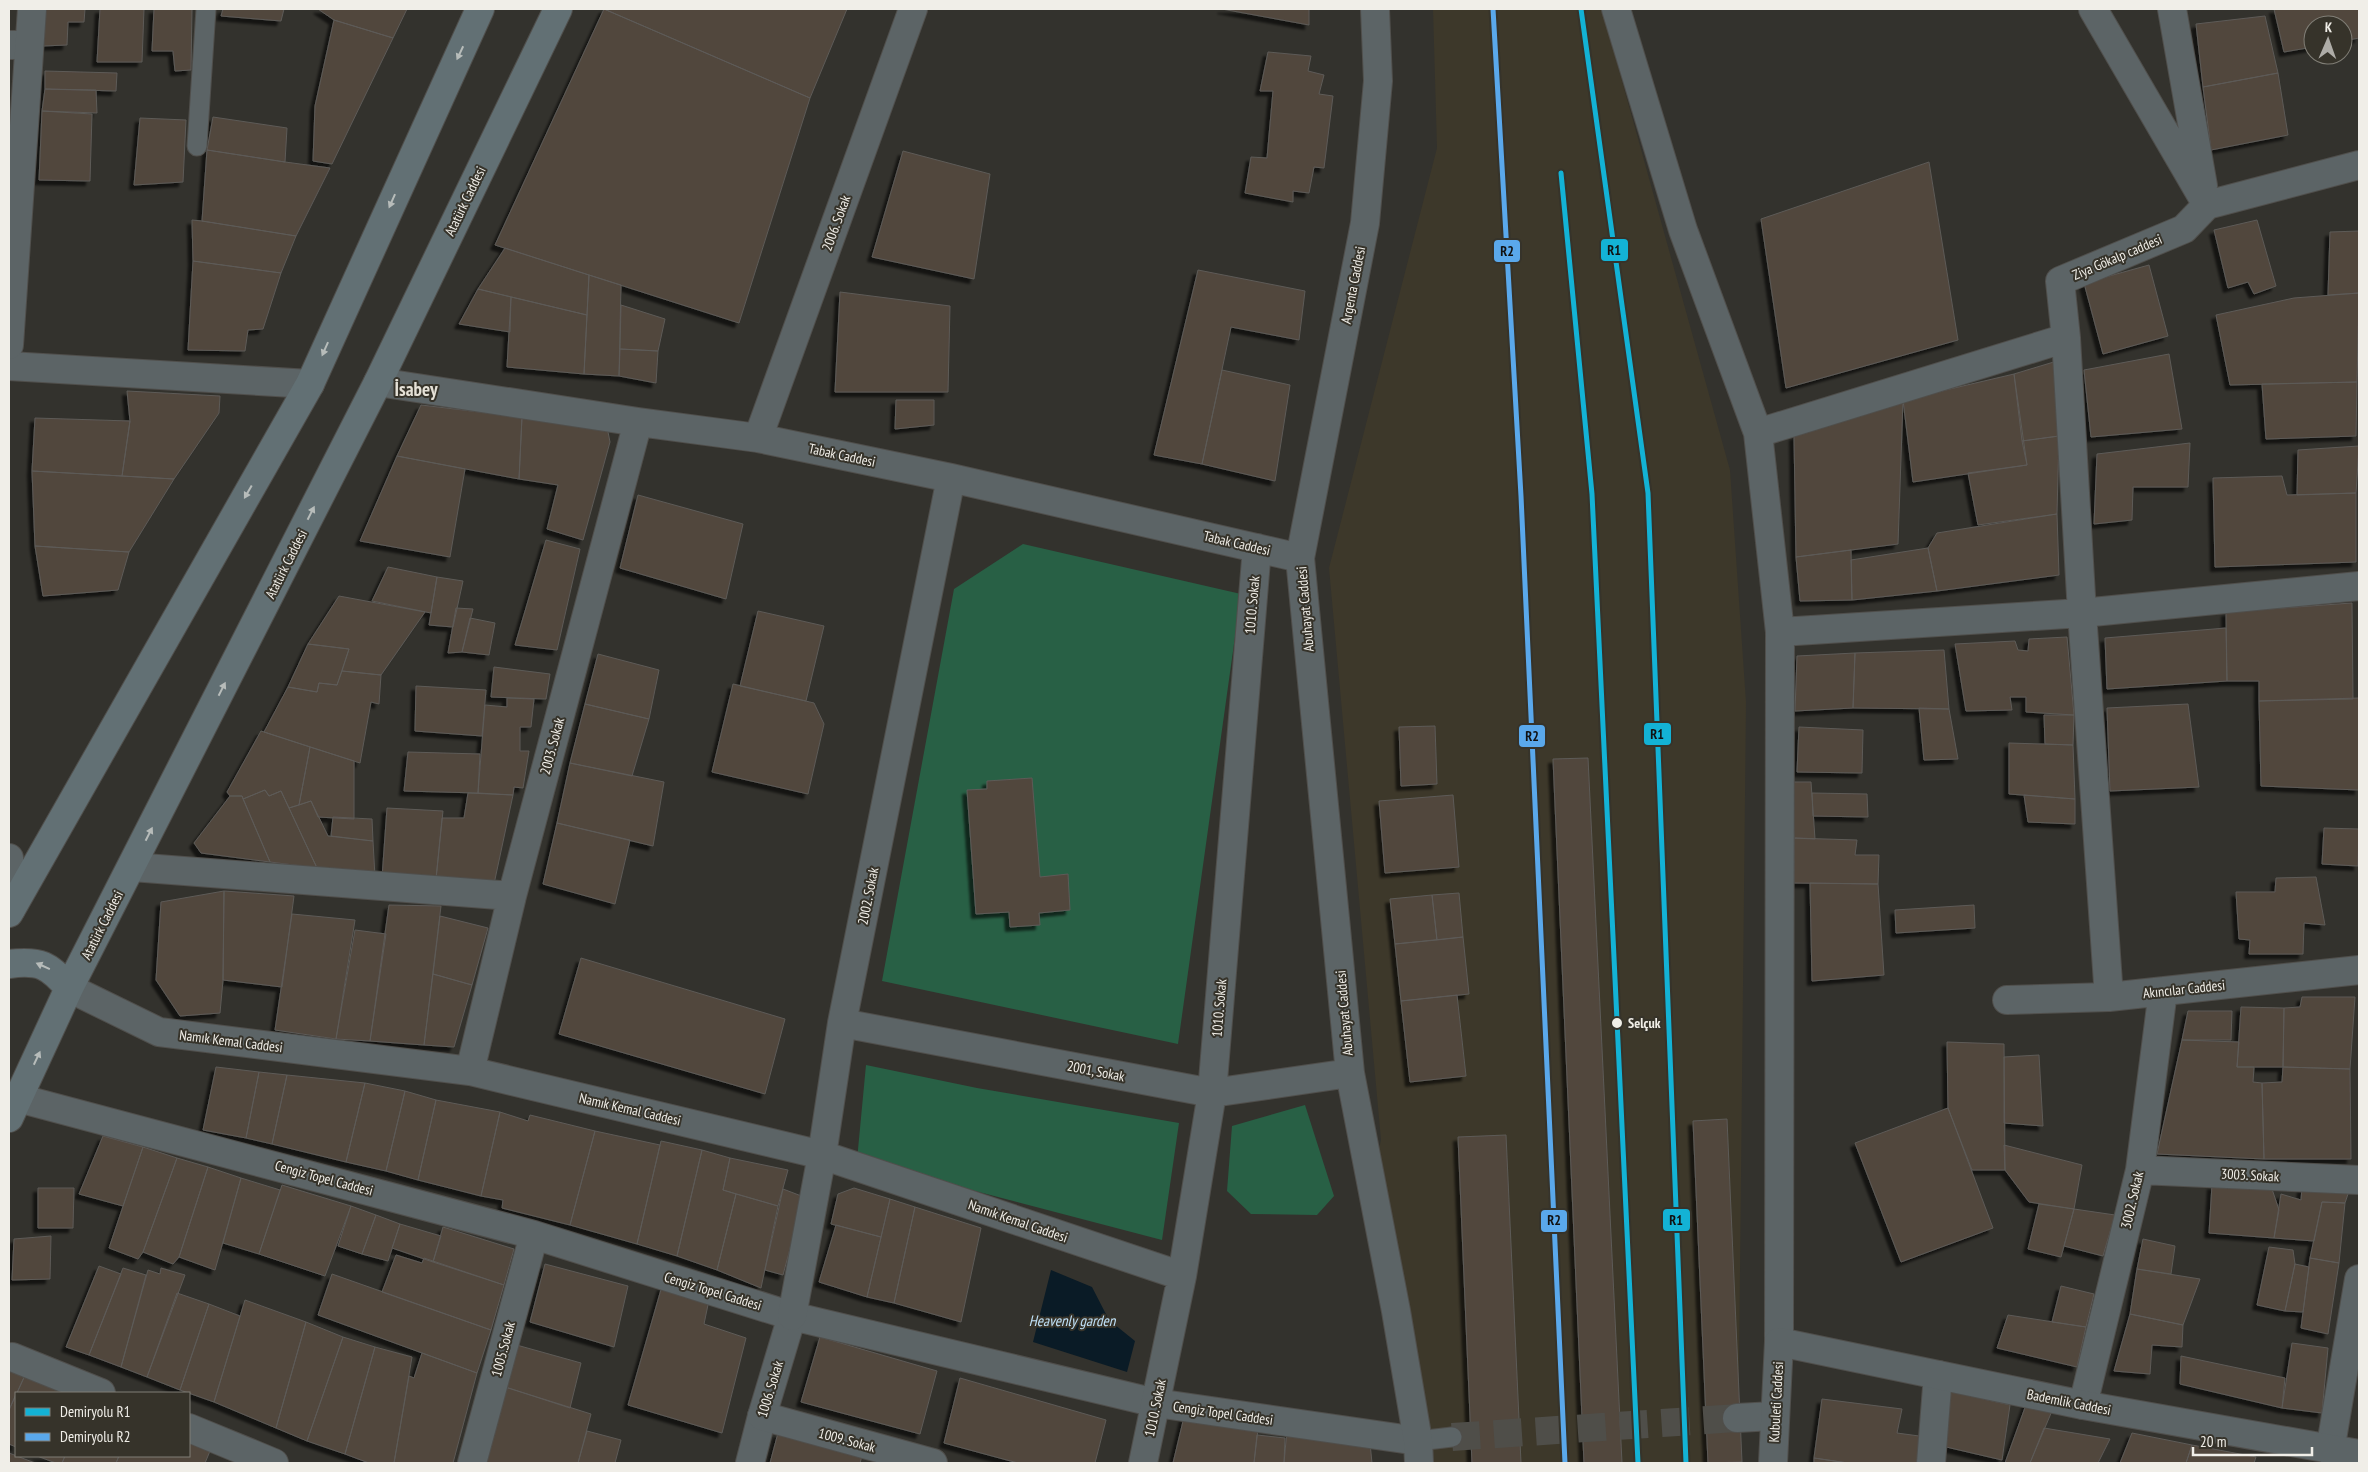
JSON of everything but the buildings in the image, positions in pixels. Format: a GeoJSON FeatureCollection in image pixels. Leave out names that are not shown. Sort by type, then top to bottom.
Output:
{"type":"FeatureCollection","features":[{"type":"Feature","properties":{"kind":"highway"},"geometry":{"type":"LineString","coordinates":[[10,911],[310,384],[480,9]]}},
{"type":"Feature","properties":{"kind":"highway","name":"Atatürk Caddesi"},"geometry":{"type":"LineString","coordinates":[[12,1108],[69,988],[378,382],[558,9]]}},
{"type":"Feature","properties":{"kind":"highway"},"geometry":{"type":"LineString","coordinates":[[9,964],[31,961],[55,972],[69,988]]}},
{"type":"Feature","properties":{"kind":"street"},"geometry":{"type":"LineString","coordinates":[[9,346],[19,45],[32,9]]}},
{"type":"Feature","properties":{"kind":"street","name":"2006. Sokak"},"geometry":{"type":"LineString","coordinates":[[758,438],[913,9]]}},
{"type":"Feature","properties":{"kind":"street","name":"Argenta Caddesi"},"geometry":{"type":"LineString","coordinates":[[1300,558],[1365,223],[1378,81],[1375,9]]}},
{"type":"Feature","properties":{"kind":"street","name":"Kubuleti Caddesi"},"geometry":{"type":"LineString","coordinates":[[1616,9],[1682,230],[1758,433],[1780,632],[1779,1342],[1773,1463]]}},
{"type":"Feature","properties":{"kind":"street"},"geometry":{"type":"LineString","coordinates":[[2093,9],[2207,205]]}},
{"type":"Feature","properties":{"kind":"street"},"geometry":{"type":"LineString","coordinates":[[2172,9],[2207,205]]}},
{"type":"Feature","properties":{"kind":"street"},"geometry":{"type":"LineString","coordinates":[[2207,205],[2359,165]]}},
{"type":"Feature","properties":{"kind":"street","name":"Ziya Gökalp caddesi"},"geometry":{"type":"LineString","coordinates":[[2066,338],[2060,281],[2184,229],[2207,205]]}},
{"type":"Feature","properties":{"kind":"street"},"geometry":{"type":"LineString","coordinates":[[1758,433],[2066,338],[2082,613],[2109,997]]}},
{"type":"Feature","properties":{"kind":"street"},"geometry":{"type":"LineString","coordinates":[[9,366],[310,384]]}},
{"type":"Feature","properties":{"kind":"street","name":"Tabak Caddesi"},"geometry":{"type":"LineString","coordinates":[[378,382],[638,422],[758,438],[951,478],[1300,558]]}},
{"type":"Feature","properties":{"kind":"street","name":"2003. Sokak"},"geometry":{"type":"LineString","coordinates":[[470,1071],[512,896],[638,422]]}},
{"type":"Feature","properties":{"kind":"street","name":"2002. Sokak"},"geometry":{"type":"LineString","coordinates":[[792,1316],[822,1154],[842,1023],[951,478]]}},
{"type":"Feature","properties":{"kind":"street","name":"1010. Sokak"},"geometry":{"type":"LineString","coordinates":[[1143,1463],[1182,1276],[1212,1093],[1257,548]]}},
{"type":"Feature","properties":{"kind":"street","name":"Abuhayat Caddesi"},"geometry":{"type":"LineString","coordinates":[[1300,558],[1350,1072],[1372,1180],[1418,1452]]}},
{"type":"Feature","properties":{"kind":"street"},"geometry":{"type":"LineString","coordinates":[[1780,632],[2082,613],[2359,586]]}},
{"type":"Feature","properties":{"kind":"street"},"geometry":{"type":"LineString","coordinates":[[9,858],[10,911]]}},
{"type":"Feature","properties":{"kind":"street"},"geometry":{"type":"LineString","coordinates":[[132,867],[512,896]]}},
{"type":"Feature","properties":{"kind":"street","name":"Akıncılar Caddesi"},"geometry":{"type":"LineString","coordinates":[[2008,1000],[2109,997],[2359,970]]}},
{"type":"Feature","properties":{"kind":"street","name":"Namık Kemal Caddesi"},"geometry":{"type":"LineString","coordinates":[[69,988],[159,1032],[470,1071],[822,1154],[1182,1276]]}},
{"type":"Feature","properties":{"kind":"street","name":"3002. Sokak"},"geometry":{"type":"LineString","coordinates":[[2083,1405],[2140,1170],[2163,991]]}},
{"type":"Feature","properties":{"kind":"street","name":"2001, Sokak"},"geometry":{"type":"LineString","coordinates":[[842,1023],[1212,1093],[1350,1072]]}},
{"type":"Feature","properties":{"kind":"street","name":"Cengiz Topel Caddesi"},"geometry":{"type":"LineString","coordinates":[[12,1108],[534,1235],[792,1316],[1156,1403],[1418,1452]]}},
{"type":"Feature","properties":{"kind":"street","name":"3003. Sokak"},"geometry":{"type":"LineString","coordinates":[[2140,1170],[2359,1180]]}},
{"type":"Feature","properties":{"kind":"street","name":"1005.Sokak"},"geometry":{"type":"LineString","coordinates":[[472,1463],[534,1235]]}},
{"type":"Feature","properties":{"kind":"street"},"geometry":{"type":"LineString","coordinates":[[2330,1451],[2359,1279]]}},
{"type":"Feature","properties":{"kind":"street","name":"1006. Sokak"},"geometry":{"type":"LineString","coordinates":[[750,1463],[792,1316]]}},
{"type":"Feature","properties":{"kind":"street","name":"Bademlik Caddesi"},"geometry":{"type":"LineString","coordinates":[[1779,1342],[2083,1405],[2330,1451],[2359,1454]]}},
{"type":"Feature","properties":{"kind":"street"},"geometry":{"type":"LineString","coordinates":[[12,1357],[99,1392]]}},
{"type":"Feature","properties":{"kind":"street"},"geometry":{"type":"LineString","coordinates":[[1930,1463],[1938,1375]]}},
{"type":"Feature","properties":{"kind":"street","name":"1009. Sokak"},"geometry":{"type":"LineString","coordinates":[[762,1416],[933,1463]]}},
{"type":"Feature","properties":{"kind":"street"},"geometry":{"type":"LineString","coordinates":[[1737,1418],[1774,1416]]}},
{"type":"Feature","properties":{"kind":"street"},"geometry":{"type":"LineString","coordinates":[[190,1429],[226,1454],[274,1463]]}},
{"type":"Feature","properties":{"kind":"lane"},"geometry":{"type":"LineString","coordinates":[[197,146],[206,9]]}},
{"type":"Feature","properties":{"kind":"lane"},"geometry":{"type":"LineString","coordinates":[[1418,1452],[1452,1437]]}},
{"type":"Feature","properties":{"kind":"shaded area"},"geometry":{"type":"Polygon","coordinates":[[[1433,9],[1602,9],[1730,470],[1746,702],[1738,1463],[1415,1463],[1372,1180],[1381,1140],[1329,568],[1437,148],[1433,9]]]}},
{"type":"Feature","properties":{"kind":"green space"},"geometry":{"type":"Polygon","coordinates":[[[1023,544],[1241,594],[1178,1044],[882,981],[954,589],[1023,544]]]}},
{"type":"Feature","properties":{"kind":"green space"},"geometry":{"type":"Polygon","coordinates":[[[866,1065],[977,1088],[1179,1123],[1162,1240],[857,1160],[866,1065]]]}},
{"type":"Feature","properties":{"kind":"green space"},"geometry":{"type":"Polygon","coordinates":[[[1305,1105],[1334,1196],[1317,1215],[1251,1214],[1227,1191],[1232,1126],[1305,1105]]]}},
{"type":"Feature","properties":{"kind":"water","name":"Heavenly garden"},"geometry":{"type":"Polygon","coordinates":[[[1051,1270],[1092,1287],[1109,1320],[1135,1341],[1127,1372],[1033,1342],[1051,1270]]]}},
{"type":"Feature","properties":{"kind":"tunnel"},"geometry":{"type":"LineString","coordinates":[[1452,1437],[1737,1418]]}},
{"type":"Feature","properties":{"kind":"railway"},"geometry":{"type":"LineString","coordinates":[[1625,1160],[1638,1463]]}},
{"type":"Feature","properties":{"kind":"railway"},"geometry":{"type":"LineString","coordinates":[[1550,1162],[1565,1463]]}},
{"type":"Feature","properties":{"kind":"rail line","name":"R2"},"geometry":{"type":"LineString","coordinates":[[1493,9],[1521,496],[1565,1463]]}},
{"type":"Feature","properties":{"kind":"rail line","name":"R1"},"geometry":{"type":"LineString","coordinates":[[1581,9],[1648,493],[1686,1463]]}},
{"type":"Feature","properties":{"kind":"rail line","name":"R1"},"geometry":{"type":"LineString","coordinates":[[1561,173],[1592,494],[1638,1463]]}},
{"type":"Feature","properties":{"kind":"place","name":"Selçuk"},"geometry":{"type":"Point","coordinates":[1617,1023]}},
{"type":"Feature","properties":{"kind":"district","name":"İsabey"},"geometry":{"type":"Point","coordinates":[416,389]}}]}
